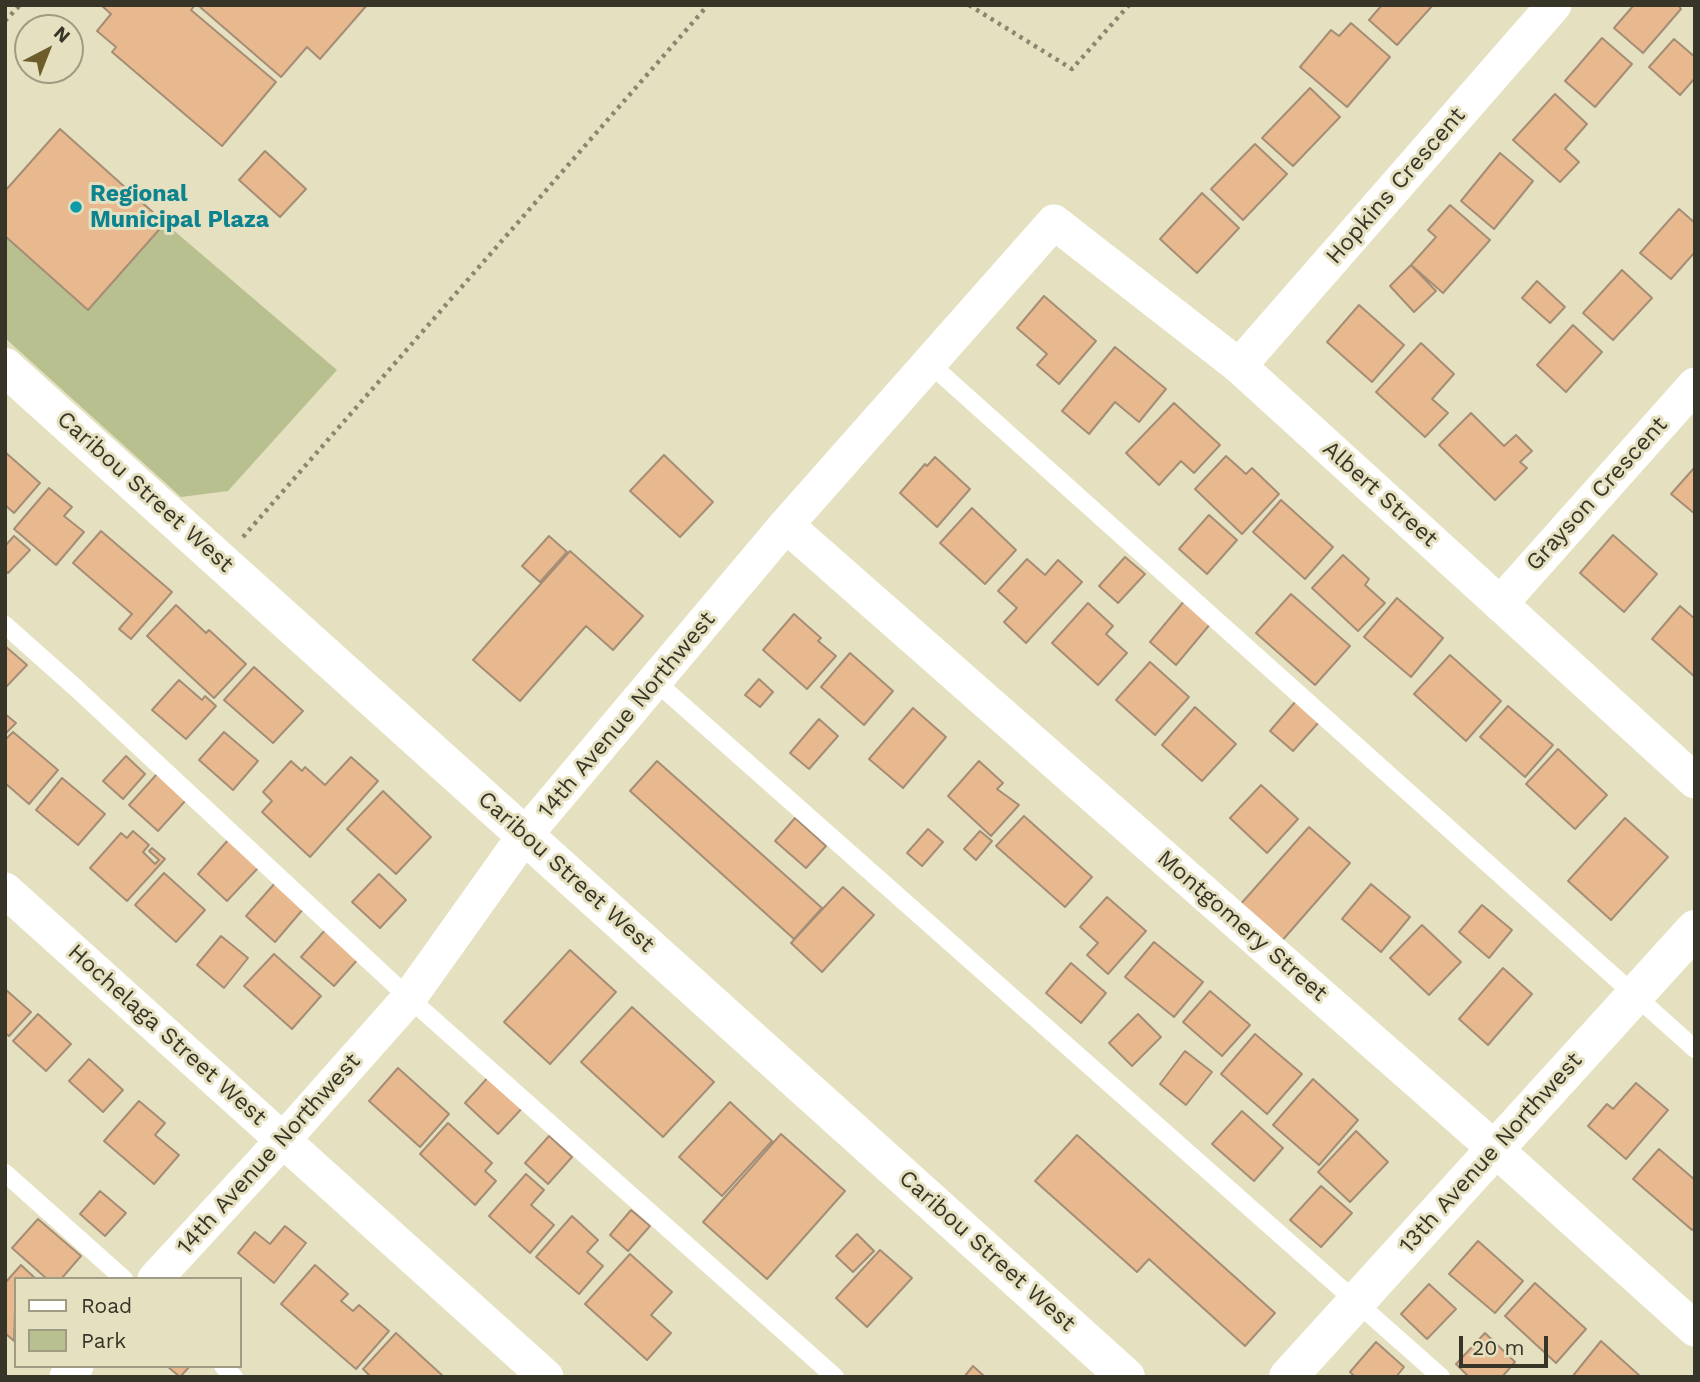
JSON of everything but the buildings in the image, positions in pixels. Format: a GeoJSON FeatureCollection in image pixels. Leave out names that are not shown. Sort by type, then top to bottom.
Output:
{"type":"FeatureCollection","features":[{"type":"Feature","properties":{"kind":"street","name":"Hopkins Crescent"},"geometry":{"type":"LineString","coordinates":[[1239,366],[1554,5]]}},
{"type":"Feature","properties":{"kind":"street","name":"Albert Street"},"geometry":{"type":"LineString","coordinates":[[1054,222],[1239,366],[1695,781]]}},
{"type":"Feature","properties":{"kind":"street","name":"14th Avenue Northwest"},"geometry":{"type":"LineString","coordinates":[[157,1277],[409,998],[525,835],[786,525],[1054,222]]}},
{"type":"Feature","properties":{"kind":"street","name":"Caribou Street West"},"geometry":{"type":"LineString","coordinates":[[5,367],[1126,1377]]}},
{"type":"Feature","properties":{"kind":"street","name":"Grayson Crescent"},"geometry":{"type":"LineString","coordinates":[[1500,604],[1695,384]]}},
{"type":"Feature","properties":{"kind":"street","name":"Montgomery Street"},"geometry":{"type":"LineString","coordinates":[[786,525],[1495,1149],[1695,1329]]}},
{"type":"Feature","properties":{"kind":"street","name":"Hochelaga Street West"},"geometry":{"type":"LineString","coordinates":[[5,890],[546,1377]]}},
{"type":"Feature","properties":{"kind":"street","name":"13th Avenue Northwest"},"geometry":{"type":"LineString","coordinates":[[1288,1377],[1695,929]]}},
{"type":"Feature","properties":{"kind":"lane"},"geometry":{"type":"LineString","coordinates":[[928,362],[1695,1049]]}},
{"type":"Feature","properties":{"kind":"lane"},"geometry":{"type":"LineString","coordinates":[[5,625],[409,998],[835,1377]]}},
{"type":"Feature","properties":{"kind":"lane"},"geometry":{"type":"LineString","coordinates":[[655,681],[1441,1377]]}},
{"type":"Feature","properties":{"kind":"lane"},"geometry":{"type":"LineString","coordinates":[[5,1173],[122,1277]]}},
{"type":"Feature","properties":{"kind":"path"},"geometry":{"type":"LineString","coordinates":[[5,21],[20,5]]}},
{"type":"Feature","properties":{"kind":"path"},"geometry":{"type":"LineString","coordinates":[[222,561],[708,5]]}},
{"type":"Feature","properties":{"kind":"path"},"geometry":{"type":"LineString","coordinates":[[969,5],[1072,69],[1129,5]]}},
{"type":"Feature","properties":{"kind":"green space"},"geometry":{"type":"Polygon","coordinates":[[[165,223],[337,370],[228,491],[181,497],[5,338],[5,236],[88,309],[165,223]]]}},
{"type":"Feature","properties":{"kind":"place","name":"Regional Municipal Plaza"},"geometry":{"type":"Point","coordinates":[76,207]}}]}
